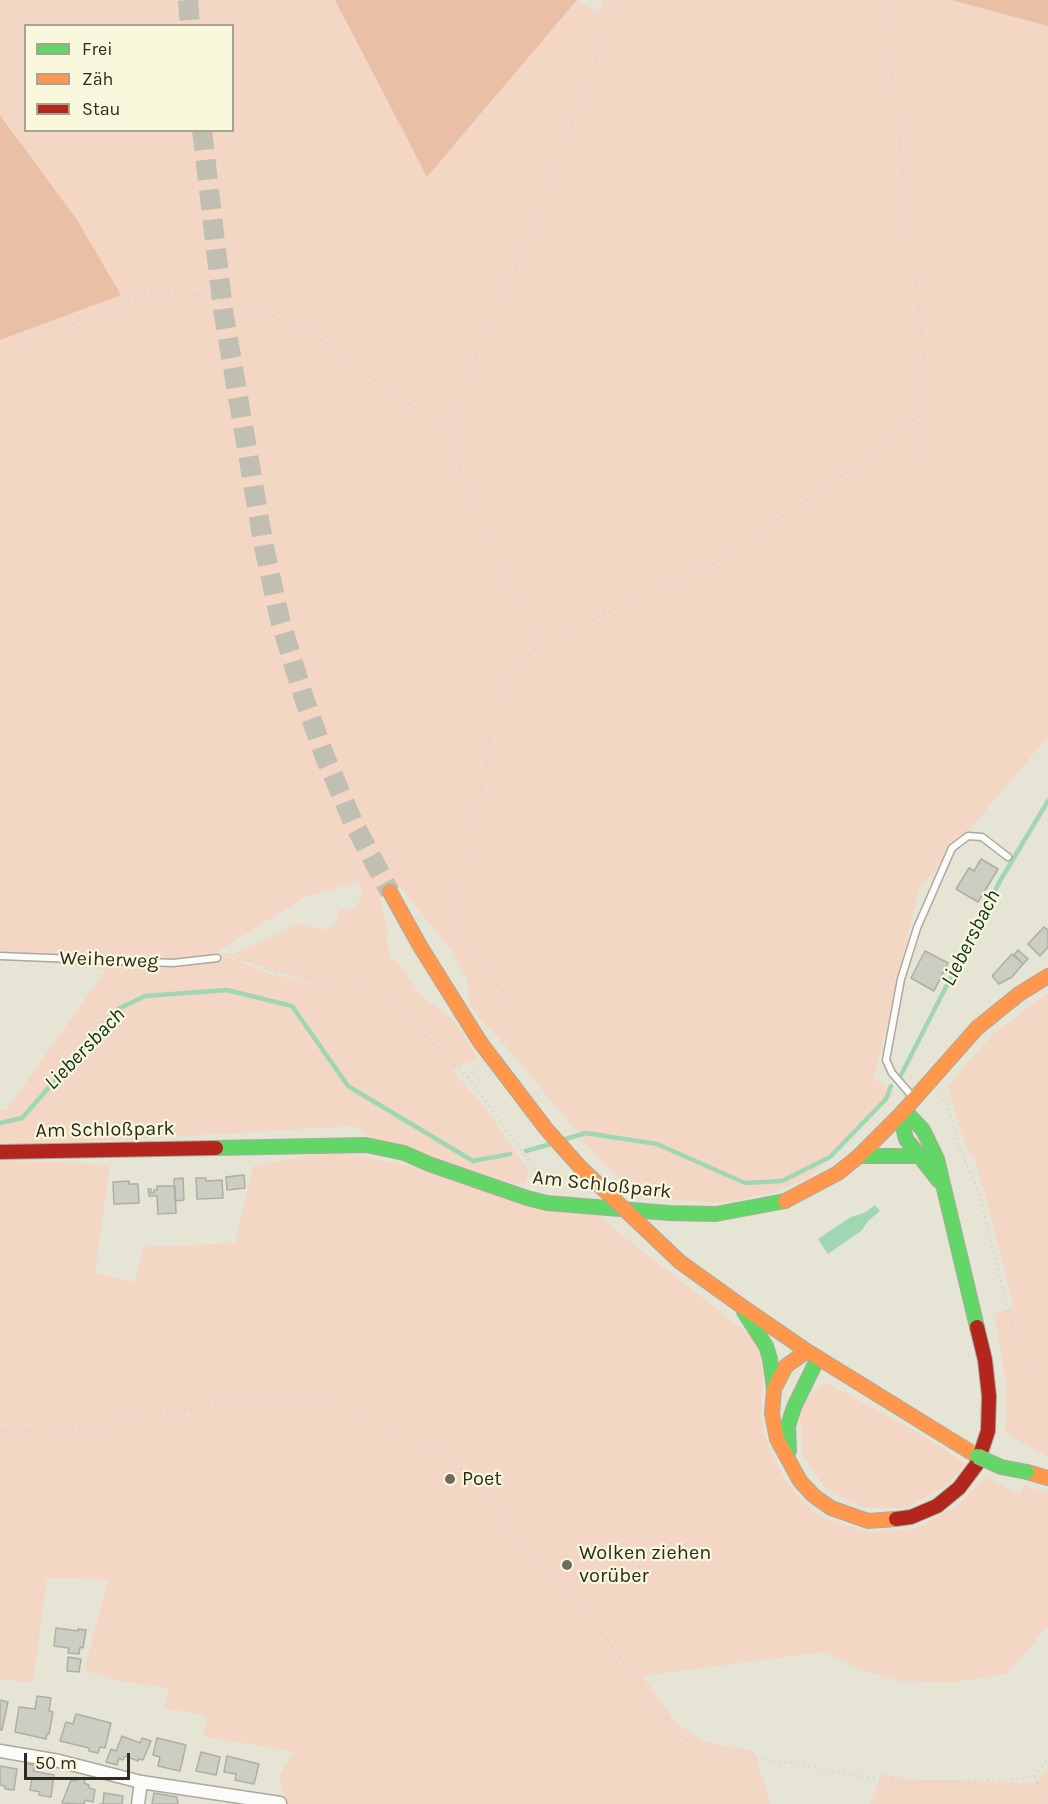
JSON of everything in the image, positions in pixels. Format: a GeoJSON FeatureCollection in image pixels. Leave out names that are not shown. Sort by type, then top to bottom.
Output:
{"type":"FeatureCollection","features":[{"type":"Feature","properties":{"kind":"main road"},"geometry":{"type":"LineString","coordinates":[[390,892],[420,946],[480,1042],[547,1130],[581,1168],[680,1262],[813,1355],[977,1456],[1001,1467],[1048,1478]]}},
{"type":"Feature","properties":{"kind":"main road","name":"Am Schloßpark"},"geometry":{"type":"LineString","coordinates":[[0,1152],[366,1145],[404,1153],[429,1164],[547,1203],[716,1214],[754,1208],[788,1200],[838,1173],[860,1156],[902,1113],[977,1028],[1019,994],[1048,976]]}},
{"type":"Feature","properties":{"kind":"main road"},"geometry":{"type":"LineString","coordinates":[[740,1305],[766,1346],[770,1359],[774,1389],[771,1414],[777,1439],[800,1481],[814,1496],[831,1508],[850,1516],[877,1521],[911,1517],[937,1506],[959,1488],[977,1464],[988,1431],[989,1396],[985,1360],[946,1191],[930,1143],[923,1130],[902,1113]]}},
{"type":"Feature","properties":{"kind":"main road"},"geometry":{"type":"LineString","coordinates":[[902,1113],[906,1139],[935,1173],[946,1191]]}},
{"type":"Feature","properties":{"kind":"main road"},"geometry":{"type":"LineString","coordinates":[[860,1156],[919,1156]]}},
{"type":"Feature","properties":{"kind":"main road"},"geometry":{"type":"LineString","coordinates":[[789,1463],[788,1426],[813,1355]]}},
{"type":"Feature","properties":{"kind":"main road"},"geometry":{"type":"LineString","coordinates":[[774,1389],[786,1366],[813,1355]]}},
{"type":"Feature","properties":{"kind":"street"},"geometry":{"type":"LineString","coordinates":[[0,1751],[59,1761],[141,1782],[280,1803]]}},
{"type":"Feature","properties":{"kind":"street"},"geometry":{"type":"LineString","coordinates":[[138,1804],[141,1782]]}},
{"type":"Feature","properties":{"kind":"lane"},"geometry":{"type":"LineString","coordinates":[[914,1099],[892,1072],[886,1060],[901,979],[917,928],[952,848],[968,836],[982,837],[1008,856]]}},
{"type":"Feature","properties":{"kind":"lane","name":"Weiherweg"},"geometry":{"type":"LineString","coordinates":[[0,956],[172,963],[217,958]]}},
{"type":"Feature","properties":{"kind":"path"},"geometry":{"type":"LineString","coordinates":[[542,643],[500,567],[465,485],[450,433],[479,346],[524,250],[617,0]]}},
{"type":"Feature","properties":{"kind":"path"},"geometry":{"type":"LineString","coordinates":[[502,1043],[509,1024],[507,996],[460,936],[450,914],[453,894],[467,861],[480,805],[492,725],[500,696],[513,668],[542,643],[716,562],[888,444],[921,412],[927,371],[907,219],[885,0]]}},
{"type":"Feature","properties":{"kind":"path"},"geometry":{"type":"LineString","coordinates":[[0,352],[150,292],[202,296],[257,309],[314,334],[376,382],[450,433]]}},
{"type":"Feature","properties":{"kind":"path"},"geometry":{"type":"LineString","coordinates":[[914,420],[926,452],[927,472]]}},
{"type":"Feature","properties":{"kind":"path"},"geometry":{"type":"LineString","coordinates":[[442,939],[454,926]]}},
{"type":"Feature","properties":{"kind":"path"},"geometry":{"type":"LineString","coordinates":[[217,958],[255,962],[268,971],[353,984],[383,995],[468,1077],[539,1175],[547,1203]]}},
{"type":"Feature","properties":{"kind":"path"},"geometry":{"type":"LineString","coordinates":[[468,1077],[485,1060]]}},
{"type":"Feature","properties":{"kind":"path"},"geometry":{"type":"LineString","coordinates":[[927,1084],[948,1105],[959,1146],[979,1194],[1008,1314],[1020,1346],[1034,1370],[1048,1381]]}},
{"type":"Feature","properties":{"kind":"path"},"geometry":{"type":"LineString","coordinates":[[0,1431],[104,1426],[171,1411],[237,1402],[296,1397],[321,1400],[442,1453],[460,1468],[587,1614],[680,1736],[711,1753],[798,1764],[895,1783],[1018,1779],[1035,1776],[1048,1758]]}},
{"type":"Feature","properties":{"kind":"path"},"geometry":{"type":"LineString","coordinates":[[1035,1776],[1048,1804]]}},
{"type":"Feature","properties":{"kind":"shaded area"},"geometry":{"type":"Polygon","coordinates":[[[0,0],[335,0],[427,177],[577,0],[599,14],[603,0],[951,0],[1048,26],[1048,737],[919,889],[874,1079],[895,1093],[809,1178],[770,1193],[723,1203],[642,1198],[602,1162],[470,1006],[467,979],[454,953],[401,888],[379,898],[388,928],[386,935],[390,958],[396,960],[422,997],[454,1020],[478,1058],[452,1070],[485,1108],[528,1170],[526,1181],[519,1185],[375,1140],[354,1126],[0,1145],[0,1110],[6,1110],[106,970],[0,956],[0,340],[121,295],[0,115],[0,0]],[[358,882],[305,897],[215,953],[233,954],[300,923],[321,930],[331,927],[336,922],[340,910],[355,908],[363,894],[358,882]],[[225,956],[273,975],[309,981],[225,956]]]}},
{"type":"Feature","properties":{"kind":"shaded area"},"geometry":{"type":"Polygon","coordinates":[[[335,0],[577,0],[427,177],[335,0]]]}},
{"type":"Feature","properties":{"kind":"shaded area"},"geometry":{"type":"Polygon","coordinates":[[[951,0],[1048,0],[1048,26],[951,0]]]}},
{"type":"Feature","properties":{"kind":"shaded area"},"geometry":{"type":"Polygon","coordinates":[[[0,115],[77,220],[121,295],[0,340],[0,115]]]}},
{"type":"Feature","properties":{"kind":"shaded area"},"geometry":{"type":"Polygon","coordinates":[[[1048,993],[1048,1457],[1005,1433],[1006,1380],[994,1314],[1014,1306],[977,1165],[962,1136],[948,1086],[993,1034],[1048,993]]]}},
{"type":"Feature","properties":{"kind":"shaded area"},"geometry":{"type":"Polygon","coordinates":[[[335,1151],[587,1203],[619,1233],[750,1335],[758,1346],[763,1375],[761,1417],[767,1442],[783,1477],[802,1502],[819,1516],[871,1533],[917,1528],[956,1507],[986,1477],[1020,1495],[1023,1485],[1048,1493],[1048,1626],[1007,1674],[955,1682],[899,1681],[865,1671],[823,1652],[643,1676],[676,1723],[703,1741],[754,1751],[769,1804],[286,1804],[279,1775],[294,1752],[203,1736],[207,1716],[164,1708],[169,1688],[114,1680],[84,1670],[108,1580],[47,1578],[33,1683],[0,1679],[0,1160],[110,1165],[95,1273],[135,1282],[143,1247],[235,1243],[253,1166],[335,1151]]]}},
{"type":"Feature","properties":{"kind":"shaded area"},"geometry":{"type":"Polygon","coordinates":[[[875,1205],[880,1211],[861,1231],[828,1254],[818,1239],[851,1217],[864,1213],[875,1205]]]}},
{"type":"Feature","properties":{"kind":"shaded area"},"geometry":{"type":"Polygon","coordinates":[[[827,1383],[920,1434],[966,1464],[947,1485],[906,1508],[864,1508],[825,1488],[803,1456],[800,1413],[811,1392],[827,1383]]]}},
{"type":"Feature","properties":{"kind":"shaded area"},"geometry":{"type":"Polygon","coordinates":[[[1048,1768],[1048,1804],[870,1804],[882,1774],[907,1779],[1034,1783],[1048,1768]]]}},
{"type":"Feature","properties":{"kind":"building"},"geometry":{"type":"Polygon","coordinates":[[[981,859],[998,869],[978,902],[956,889],[969,868],[974,871],[981,859]]]}},
{"type":"Feature","properties":{"kind":"building"},"geometry":{"type":"Polygon","coordinates":[[[1044,927],[1048,930],[1048,947],[1040,956],[1028,944],[1044,927]]]}},
{"type":"Feature","properties":{"kind":"building"},"geometry":{"type":"Polygon","coordinates":[[[1018,950],[1028,959],[1023,964],[1014,955],[1018,950]]]}},
{"type":"Feature","properties":{"kind":"building"},"geometry":{"type":"Polygon","coordinates":[[[925,951],[948,963],[934,991],[911,978],[925,951]]]}},
{"type":"Feature","properties":{"kind":"building"},"geometry":{"type":"Polygon","coordinates":[[[1012,954],[1023,964],[1012,977],[999,984],[992,976],[1012,954]]]}},
{"type":"Feature","properties":{"kind":"building"},"geometry":{"type":"Polygon","coordinates":[[[244,1175],[245,1188],[227,1190],[226,1177],[244,1175]]]}},
{"type":"Feature","properties":{"kind":"building"},"geometry":{"type":"Polygon","coordinates":[[[183,1178],[184,1200],[175,1201],[174,1179],[183,1178]]]}},
{"type":"Feature","properties":{"kind":"building"},"geometry":{"type":"Polygon","coordinates":[[[196,1178],[206,1178],[206,1181],[222,1180],[223,1198],[197,1199],[196,1178]]]}},
{"type":"Feature","properties":{"kind":"building"},"geometry":{"type":"Polygon","coordinates":[[[129,1181],[129,1184],[138,1184],[139,1203],[114,1204],[113,1182],[129,1181]]]}},
{"type":"Feature","properties":{"kind":"building"},"geometry":{"type":"Polygon","coordinates":[[[157,1186],[175,1186],[176,1213],[158,1214],[157,1196],[149,1196],[148,1189],[154,1193],[157,1186]]]}},
{"type":"Feature","properties":{"kind":"building"},"geometry":{"type":"Polygon","coordinates":[[[56,1628],[86,1630],[83,1648],[80,1647],[79,1654],[68,1653],[69,1648],[54,1646],[56,1628]]]}},
{"type":"Feature","properties":{"kind":"building"},"geometry":{"type":"Polygon","coordinates":[[[68,1657],[81,1659],[79,1672],[67,1671],[68,1657]]]}},
{"type":"Feature","properties":{"kind":"building"},"geometry":{"type":"Polygon","coordinates":[[[37,1696],[51,1698],[49,1711],[53,1712],[46,1739],[15,1732],[19,1707],[35,1709],[37,1696]]]}},
{"type":"Feature","properties":{"kind":"building"},"geometry":{"type":"Polygon","coordinates":[[[0,1700],[8,1702],[2,1730],[0,1730],[0,1700]]]}},
{"type":"Feature","properties":{"kind":"building"},"geometry":{"type":"Polygon","coordinates":[[[76,1714],[111,1723],[105,1748],[100,1747],[98,1753],[89,1751],[89,1748],[60,1741],[66,1722],[73,1724],[76,1714]]]}},
{"type":"Feature","properties":{"kind":"building"},"geometry":{"type":"Polygon","coordinates":[[[122,1736],[140,1743],[142,1738],[151,1741],[143,1760],[138,1761],[125,1756],[123,1760],[119,1758],[117,1765],[106,1762],[111,1749],[116,1751],[122,1736]]]}},
{"type":"Feature","properties":{"kind":"building"},"geometry":{"type":"Polygon","coordinates":[[[157,1738],[186,1745],[180,1771],[158,1766],[160,1757],[153,1755],[157,1738]]]}},
{"type":"Feature","properties":{"kind":"building"},"geometry":{"type":"Polygon","coordinates":[[[201,1752],[220,1757],[216,1775],[196,1771],[201,1752]]]}},
{"type":"Feature","properties":{"kind":"building"},"geometry":{"type":"Polygon","coordinates":[[[227,1756],[259,1764],[254,1784],[235,1780],[236,1774],[224,1772],[227,1756]]]}},
{"type":"Feature","properties":{"kind":"building"},"geometry":{"type":"Polygon","coordinates":[[[26,1764],[35,1765],[33,1771],[54,1775],[51,1797],[39,1795],[40,1792],[30,1790],[32,1778],[25,1777],[26,1764]]]}},
{"type":"Feature","properties":{"kind":"building"},"geometry":{"type":"Polygon","coordinates":[[[0,1766],[17,1769],[14,1790],[5,1789],[5,1786],[0,1785],[0,1766]]]}},
{"type":"Feature","properties":{"kind":"building"},"geometry":{"type":"Polygon","coordinates":[[[77,1778],[85,1780],[84,1783],[89,1785],[89,1788],[95,1790],[93,1802],[85,1800],[84,1804],[62,1803],[71,1780],[76,1781],[77,1778]]]}},
{"type":"Feature","properties":{"kind":"building"},"geometry":{"type":"Polygon","coordinates":[[[104,1793],[123,1796],[122,1804],[103,1804],[104,1793]]]}},
{"type":"Feature","properties":{"kind":"building"},"geometry":{"type":"Polygon","coordinates":[[[154,1793],[177,1797],[178,1804],[152,1804],[154,1793]]]}},
{"type":"Feature","properties":{"kind":"waterway","name":"Liebersbach"},"geometry":{"type":"LineString","coordinates":[[900,1077],[1000,881],[1048,801]]}},
{"type":"Feature","properties":{"kind":"waterway","name":"Liebersbach"},"geometry":{"type":"LineString","coordinates":[[0,1123],[22,1118],[118,1009],[145,996],[227,990],[292,1006],[348,1086],[473,1161],[510,1154]]}},
{"type":"Feature","properties":{"kind":"waterway","name":"Liebersbach"},"geometry":{"type":"LineString","coordinates":[[562,1140],[586,1133],[657,1144],[745,1183],[782,1181],[830,1157],[886,1099],[891,1086]]}},
{"type":"Feature","properties":{"kind":"waterway","name":"Liebersbach"},"geometry":{"type":"LineString","coordinates":[[526,1151],[551,1144]]}},
{"type":"Feature","properties":{"kind":"tunnel"},"geometry":{"type":"LineString","coordinates":[[188,0],[190,24]]}},
{"type":"Feature","properties":{"kind":"tunnel"},"geometry":{"type":"LineString","coordinates":[[202,132],[223,310],[264,547],[280,620],[325,757],[353,822],[390,892]]}},
{"type":"Feature","properties":{"kind":"traffic: fast"},"geometry":{"type":"LineString","coordinates":[[904,1110],[923,1130],[937,1159],[977,1327]]}},
{"type":"Feature","properties":{"kind":"traffic: fast"},"geometry":{"type":"LineString","coordinates":[[900,1115],[906,1139],[939,1181]]}},
{"type":"Feature","properties":{"kind":"traffic: fast"},"geometry":{"type":"LineString","coordinates":[[216,1148],[366,1145],[404,1153],[429,1164],[547,1203],[669,1213],[716,1214],[785,1201]]}},
{"type":"Feature","properties":{"kind":"traffic: fast"},"geometry":{"type":"LineString","coordinates":[[859,1156],[919,1156]]}},
{"type":"Feature","properties":{"kind":"traffic: fast"},"geometry":{"type":"LineString","coordinates":[[744,1312],[766,1346],[774,1389]]}},
{"type":"Feature","properties":{"kind":"traffic: fast"},"geometry":{"type":"LineString","coordinates":[[789,1451],[788,1426],[794,1407],[818,1358]]}},
{"type":"Feature","properties":{"kind":"traffic: fast"},"geometry":{"type":"LineString","coordinates":[[977,1456],[1001,1467],[1027,1472]]}},
{"type":"Feature","properties":{"kind":"traffic: slow"},"geometry":{"type":"LineString","coordinates":[[390,892],[420,946],[480,1042]]}},
{"type":"Feature","properties":{"kind":"traffic: slow"},"geometry":{"type":"LineString","coordinates":[[785,1201],[838,1173],[859,1156],[900,1115],[977,1028],[1019,994],[1048,976]]}},
{"type":"Feature","properties":{"kind":"traffic: slow"},"geometry":{"type":"LineString","coordinates":[[480,1042],[547,1130],[581,1168],[680,1262],[740,1305]]}},
{"type":"Feature","properties":{"kind":"traffic: slow"},"geometry":{"type":"LineString","coordinates":[[740,1305],[807,1351],[977,1456]]}},
{"type":"Feature","properties":{"kind":"traffic: slow"},"geometry":{"type":"LineString","coordinates":[[807,1351],[786,1366],[774,1389],[772,1414],[777,1439],[800,1481],[814,1496],[831,1508],[868,1521],[896,1519]]}},
{"type":"Feature","properties":{"kind":"traffic: slow"},"geometry":{"type":"LineString","coordinates":[[1027,1472],[1048,1478]]}},
{"type":"Feature","properties":{"kind":"traffic: jam"},"geometry":{"type":"LineString","coordinates":[[0,1152],[216,1148]]}},
{"type":"Feature","properties":{"kind":"traffic: jam"},"geometry":{"type":"LineString","coordinates":[[896,1519],[911,1517],[937,1506],[959,1488],[977,1464],[988,1431],[989,1396],[985,1360],[977,1327]]}},
{"type":"Feature","properties":{"kind":"place","name":"Poet"},"geometry":{"type":"Point","coordinates":[450,1479]}},
{"type":"Feature","properties":{"kind":"place","name":"Wolken ziehen vorüber"},"geometry":{"type":"Point","coordinates":[567,1565]}}]}
